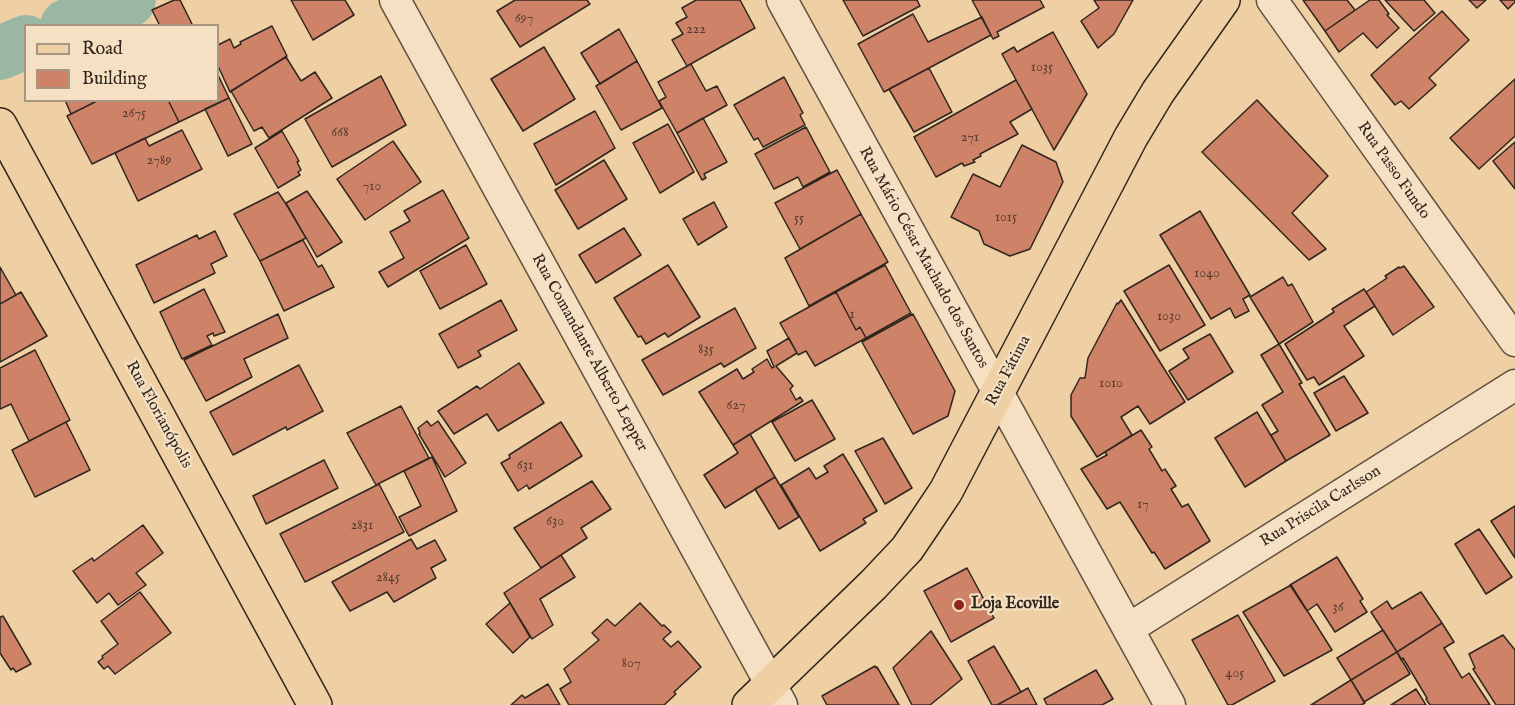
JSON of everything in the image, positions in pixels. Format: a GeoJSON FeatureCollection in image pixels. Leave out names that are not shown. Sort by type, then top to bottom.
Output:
{"type":"FeatureCollection","features":[{"type":"Feature","properties":{"kind":"main road","name":"Rua Fátima"},"geometry":{"type":"LineString","coordinates":[[767,698],[907,549],[946,491],[1131,137],[1158,92],[1223,0]]}},
{"type":"Feature","properties":{"kind":"main road","name":"Rua Florianópolis"},"geometry":{"type":"LineString","coordinates":[[0,125],[315,705]]}},
{"type":"Feature","properties":{"kind":"street","name":"Rua Comandante Alberto Lepper"},"geometry":{"type":"LineString","coordinates":[[395,0],[767,698]]}},
{"type":"Feature","properties":{"kind":"street","name":"Rua Mário César Machado dos Santos"},"geometry":{"type":"LineString","coordinates":[[782,0],[1170,705]]}},
{"type":"Feature","properties":{"kind":"street","name":"Rua Passo Fundo"},"geometry":{"type":"LineString","coordinates":[[1272,0],[1515,341]]}},
{"type":"Feature","properties":{"kind":"street","name":"Rua Priscila Carlsson"},"geometry":{"type":"LineString","coordinates":[[1128,629],[1515,385]]}},
{"type":"Feature","properties":{"kind":"building"},"geometry":{"type":"Polygon","coordinates":[[[174,0],[180,0],[192,24],[159,24],[152,10],[174,0]]]}},
{"type":"Feature","properties":{"kind":"building"},"geometry":{"type":"Polygon","coordinates":[[[291,0],[345,0],[354,15],[313,40],[291,0]]]}},
{"type":"Feature","properties":{"kind":"building"},"geometry":{"type":"Polygon","coordinates":[[[515,0],[587,0],[590,4],[520,47],[497,11],[515,0]]]}},
{"type":"Feature","properties":{"kind":"building"},"geometry":{"type":"Polygon","coordinates":[[[696,0],[740,0],[755,28],[687,66],[672,40],[683,34],[676,23],[687,17],[682,8],[696,0]]]}},
{"type":"Feature","properties":{"kind":"building"},"geometry":{"type":"Polygon","coordinates":[[[843,0],[917,0],[920,6],[863,36],[843,0]]]}},
{"type":"Feature","properties":{"kind":"building"},"geometry":{"type":"Polygon","coordinates":[[[972,0],[1040,0],[1044,7],[997,32],[999,36],[993,39],[972,0]]]}},
{"type":"Feature","properties":{"kind":"building"},"geometry":{"type":"Polygon","coordinates":[[[1094,0],[1133,0],[1114,34],[1098,48],[1081,21],[1099,8],[1094,0]]]}},
{"type":"Feature","properties":{"kind":"building"},"geometry":{"type":"Polygon","coordinates":[[[1303,0],[1347,0],[1355,10],[1325,31],[1303,0]]]}},
{"type":"Feature","properties":{"kind":"building"},"geometry":{"type":"Polygon","coordinates":[[[1370,0],[1379,0],[1389,14],[1387,15],[1399,28],[1377,48],[1363,33],[1339,52],[1325,31],[1370,0]]]}},
{"type":"Feature","properties":{"kind":"building"},"geometry":{"type":"Polygon","coordinates":[[[1385,0],[1424,0],[1435,13],[1414,31],[1385,0]]]}},
{"type":"Feature","properties":{"kind":"building"},"geometry":{"type":"Polygon","coordinates":[[[1469,0],[1486,0],[1477,8],[1469,0]]]}},
{"type":"Feature","properties":{"kind":"building"},"geometry":{"type":"Polygon","coordinates":[[[1500,0],[1515,0],[1515,2],[1508,9],[1500,0]]]}},
{"type":"Feature","properties":{"kind":"building"},"geometry":{"type":"Polygon","coordinates":[[[1442,11],[1469,40],[1429,78],[1436,85],[1409,109],[1401,101],[1395,105],[1371,75],[1442,11]]]}},
{"type":"Feature","properties":{"kind":"building"},"geometry":{"type":"Polygon","coordinates":[[[913,14],[928,42],[982,17],[991,35],[884,92],[858,44],[913,14]]]}},
{"type":"Feature","properties":{"kind":"building"},"geometry":{"type":"Polygon","coordinates":[[[272,26],[287,56],[230,92],[219,68],[219,44],[230,39],[234,48],[241,44],[240,42],[272,26]]]}},
{"type":"Feature","properties":{"kind":"building"},"geometry":{"type":"Polygon","coordinates":[[[619,29],[637,61],[600,84],[581,53],[619,29]]]}},
{"type":"Feature","properties":{"kind":"building"},"geometry":{"type":"Polygon","coordinates":[[[1053,32],[1087,94],[1054,150],[1002,54],[1014,47],[1017,52],[1053,32]]]}},
{"type":"Feature","properties":{"kind":"building"},"geometry":{"type":"Polygon","coordinates":[[[544,47],[575,99],[523,131],[491,79],[544,47]]]}},
{"type":"Feature","properties":{"kind":"building"},"geometry":{"type":"Polygon","coordinates":[[[286,57],[301,81],[315,72],[332,98],[269,138],[262,127],[254,131],[231,91],[286,57]]]}},
{"type":"Feature","properties":{"kind":"building"},"geometry":{"type":"Polygon","coordinates":[[[637,61],[662,108],[621,130],[596,86],[637,61]]]}},
{"type":"Feature","properties":{"kind":"building"},"geometry":{"type":"Polygon","coordinates":[[[691,64],[706,91],[717,86],[727,105],[677,133],[659,101],[666,97],[658,82],[691,64]]]}},
{"type":"Feature","properties":{"kind":"building"},"geometry":{"type":"Polygon","coordinates":[[[929,68],[952,112],[914,132],[889,89],[929,68]]]}},
{"type":"Feature","properties":{"kind":"building"},"geometry":{"type":"Polygon","coordinates":[[[381,76],[406,125],[332,167],[305,119],[381,76]]]}},
{"type":"Feature","properties":{"kind":"building"},"geometry":{"type":"Polygon","coordinates":[[[219,77],[229,98],[179,122],[169,102],[219,102],[219,77]]]}},
{"type":"Feature","properties":{"kind":"building"},"geometry":{"type":"Polygon","coordinates":[[[784,77],[803,113],[800,115],[805,125],[763,147],[758,138],[754,140],[734,105],[784,77]]]}},
{"type":"Feature","properties":{"kind":"building"},"geometry":{"type":"Polygon","coordinates":[[[1515,79],[1515,136],[1479,169],[1450,138],[1515,79]]]}},
{"type":"Feature","properties":{"kind":"building"},"geometry":{"type":"Polygon","coordinates":[[[1016,80],[1032,109],[1010,122],[1018,134],[980,154],[981,156],[973,160],[975,162],[964,166],[962,163],[936,177],[914,137],[1016,80]]]}},
{"type":"Feature","properties":{"kind":"building"},"geometry":{"type":"Polygon","coordinates":[[[229,98],[252,144],[228,156],[205,109],[229,98]]]}},
{"type":"Feature","properties":{"kind":"building"},"geometry":{"type":"Polygon","coordinates":[[[1257,100],[1328,176],[1292,213],[1326,249],[1309,260],[1202,152],[1257,100]]]}},
{"type":"Feature","properties":{"kind":"building"},"geometry":{"type":"Polygon","coordinates":[[[66,102],[95,102],[71,114],[66,102]]]}},
{"type":"Feature","properties":{"kind":"building"},"geometry":{"type":"Polygon","coordinates":[[[95,102],[169,102],[179,122],[92,164],[67,116],[95,102]]]}},
{"type":"Feature","properties":{"kind":"building"},"geometry":{"type":"Polygon","coordinates":[[[595,111],[615,148],[556,185],[534,144],[595,111]]]}},
{"type":"Feature","properties":{"kind":"building"},"geometry":{"type":"Polygon","coordinates":[[[703,118],[727,162],[704,174],[706,178],[702,180],[677,133],[703,118]]]}},
{"type":"Feature","properties":{"kind":"building"},"geometry":{"type":"Polygon","coordinates":[[[668,124],[694,172],[660,193],[633,143],[668,124]]]}},
{"type":"Feature","properties":{"kind":"building"},"geometry":{"type":"Polygon","coordinates":[[[806,127],[830,172],[803,187],[798,177],[774,189],[755,154],[806,127]]]}},
{"type":"Feature","properties":{"kind":"building"},"geometry":{"type":"Polygon","coordinates":[[[182,130],[202,169],[138,201],[115,153],[145,138],[149,146],[182,130]]]}},
{"type":"Feature","properties":{"kind":"building"},"geometry":{"type":"Polygon","coordinates":[[[282,131],[299,161],[297,162],[301,170],[298,172],[300,175],[278,188],[255,148],[282,131]]]}},
{"type":"Feature","properties":{"kind":"building"},"geometry":{"type":"Polygon","coordinates":[[[393,141],[421,182],[365,220],[337,179],[393,141]]]}},
{"type":"Feature","properties":{"kind":"building"},"geometry":{"type":"Polygon","coordinates":[[[1515,142],[1515,189],[1493,161],[1515,142]]]}},
{"type":"Feature","properties":{"kind":"building"},"geometry":{"type":"Polygon","coordinates":[[[1022,145],[1056,162],[1063,182],[1030,249],[1010,256],[984,244],[979,231],[951,217],[973,174],[1000,187],[1022,145]]]}},
{"type":"Feature","properties":{"kind":"building"},"geometry":{"type":"Polygon","coordinates":[[[604,160],[627,199],[578,229],[555,190],[604,160]]]}},
{"type":"Feature","properties":{"kind":"building"},"geometry":{"type":"Polygon","coordinates":[[[837,170],[861,214],[800,249],[775,203],[837,170]]]}},
{"type":"Feature","properties":{"kind":"building"},"geometry":{"type":"Polygon","coordinates":[[[443,190],[469,238],[388,287],[379,272],[404,258],[390,232],[410,221],[404,211],[443,190]]]}},
{"type":"Feature","properties":{"kind":"building"},"geometry":{"type":"Polygon","coordinates":[[[307,191],[342,242],[317,257],[286,203],[307,191]]]}},
{"type":"Feature","properties":{"kind":"building"},"geometry":{"type":"Polygon","coordinates":[[[278,192],[306,238],[260,261],[234,214],[278,192]]]}},
{"type":"Feature","properties":{"kind":"building"},"geometry":{"type":"Polygon","coordinates":[[[714,202],[727,227],[698,245],[683,219],[714,202]]]}},
{"type":"Feature","properties":{"kind":"building"},"geometry":{"type":"Polygon","coordinates":[[[1200,211],[1250,295],[1243,299],[1249,311],[1235,318],[1230,308],[1211,319],[1160,235],[1200,211]]]}},
{"type":"Feature","properties":{"kind":"building"},"geometry":{"type":"Polygon","coordinates":[[[861,214],[888,262],[809,306],[785,258],[861,214]]]}},
{"type":"Feature","properties":{"kind":"building"},"geometry":{"type":"Polygon","coordinates":[[[624,228],[641,255],[596,283],[579,255],[624,228]]]}},
{"type":"Feature","properties":{"kind":"building"},"geometry":{"type":"Polygon","coordinates":[[[215,231],[227,256],[211,264],[215,273],[154,303],[136,265],[197,235],[199,239],[215,231]]]}},
{"type":"Feature","properties":{"kind":"building"},"geometry":{"type":"Polygon","coordinates":[[[303,240],[318,267],[322,265],[334,287],[284,311],[260,261],[303,240]]]}},
{"type":"Feature","properties":{"kind":"building"},"geometry":{"type":"Polygon","coordinates":[[[466,245],[487,284],[440,309],[420,271],[466,245]]]}},
{"type":"Feature","properties":{"kind":"building"},"geometry":{"type":"Polygon","coordinates":[[[668,265],[700,317],[668,337],[665,333],[646,344],[641,336],[638,337],[614,298],[668,265]]]}},
{"type":"Feature","properties":{"kind":"building"},"geometry":{"type":"Polygon","coordinates":[[[885,265],[911,313],[866,338],[860,327],[856,330],[836,292],[885,265]]]}},
{"type":"Feature","properties":{"kind":"building"},"geometry":{"type":"Polygon","coordinates":[[[1169,265],[1205,325],[1160,351],[1124,291],[1169,265]]]}},
{"type":"Feature","properties":{"kind":"building"},"geometry":{"type":"Polygon","coordinates":[[[1404,266],[1434,307],[1393,335],[1366,292],[1387,278],[1385,276],[1404,266]]]}},
{"type":"Feature","properties":{"kind":"building"},"geometry":{"type":"Polygon","coordinates":[[[0,267],[16,295],[0,304],[0,267]]]}},
{"type":"Feature","properties":{"kind":"building"},"geometry":{"type":"Polygon","coordinates":[[[1283,277],[1288,286],[1292,284],[1313,322],[1279,344],[1250,297],[1283,277]]]}},
{"type":"Feature","properties":{"kind":"building"},"geometry":{"type":"Polygon","coordinates":[[[204,289],[225,332],[207,336],[212,345],[182,359],[160,312],[204,289]]]}},
{"type":"Feature","properties":{"kind":"building"},"geometry":{"type":"Polygon","coordinates":[[[1364,289],[1375,306],[1344,326],[1364,356],[1319,385],[1314,377],[1307,380],[1285,344],[1334,312],[1332,309],[1364,289]]]}},
{"type":"Feature","properties":{"kind":"building"},"geometry":{"type":"Polygon","coordinates":[[[21,292],[47,336],[0,362],[0,304],[21,292]]]}},
{"type":"Feature","properties":{"kind":"building"},"geometry":{"type":"Polygon","coordinates":[[[836,292],[856,330],[860,327],[866,338],[815,366],[806,351],[798,355],[780,323],[836,292]]]}},
{"type":"Feature","properties":{"kind":"building"},"geometry":{"type":"Polygon","coordinates":[[[501,300],[517,330],[478,351],[481,356],[458,368],[439,334],[501,300]]]}},
{"type":"Feature","properties":{"kind":"building"},"geometry":{"type":"Polygon","coordinates":[[[1121,300],[1185,402],[1150,424],[1138,406],[1121,417],[1132,435],[1097,457],[1071,416],[1071,395],[1080,378],[1085,378],[1088,358],[1117,303],[1121,300]]]}},
{"type":"Feature","properties":{"kind":"building"},"geometry":{"type":"Polygon","coordinates":[[[735,308],[756,348],[724,367],[721,363],[663,395],[642,360],[735,308]]]}},
{"type":"Feature","properties":{"kind":"building"},"geometry":{"type":"Polygon","coordinates":[[[278,314],[288,338],[244,359],[252,377],[206,401],[184,360],[278,314]]]}},
{"type":"Feature","properties":{"kind":"building"},"geometry":{"type":"Polygon","coordinates":[[[913,314],[955,391],[948,416],[913,434],[862,342],[913,314]]]}},
{"type":"Feature","properties":{"kind":"building"},"geometry":{"type":"Polygon","coordinates":[[[1210,334],[1233,372],[1188,400],[1169,371],[1189,358],[1183,349],[1210,334]]]}},
{"type":"Feature","properties":{"kind":"building"},"geometry":{"type":"Polygon","coordinates":[[[789,338],[797,353],[776,366],[793,386],[790,389],[796,400],[800,397],[803,401],[733,445],[699,392],[737,369],[743,379],[754,372],[752,369],[767,359],[772,368],[774,367],[767,351],[789,338]]]}},
{"type":"Feature","properties":{"kind":"building"},"geometry":{"type":"Polygon","coordinates":[[[1279,344],[1302,383],[1299,384],[1330,435],[1286,461],[1271,435],[1278,431],[1262,405],[1283,392],[1261,355],[1279,344]]]}},
{"type":"Feature","properties":{"kind":"building"},"geometry":{"type":"Polygon","coordinates":[[[35,350],[70,420],[29,441],[11,404],[0,409],[0,368],[35,350]]]}},
{"type":"Feature","properties":{"kind":"building"},"geometry":{"type":"Polygon","coordinates":[[[519,363],[544,403],[498,431],[487,414],[454,434],[438,411],[477,386],[480,389],[519,363]]]}},
{"type":"Feature","properties":{"kind":"building"},"geometry":{"type":"Polygon","coordinates":[[[299,365],[323,411],[287,430],[286,427],[233,455],[210,412],[299,365]]]}},
{"type":"Feature","properties":{"kind":"building"},"geometry":{"type":"Polygon","coordinates":[[[1344,376],[1368,413],[1336,431],[1314,393],[1344,376]]]}},
{"type":"Feature","properties":{"kind":"building"},"geometry":{"type":"Polygon","coordinates":[[[812,400],[835,439],[795,461],[772,422],[812,400]]]}},
{"type":"Feature","properties":{"kind":"building"},"geometry":{"type":"Polygon","coordinates":[[[401,406],[429,458],[376,485],[347,433],[401,406]]]}},
{"type":"Feature","properties":{"kind":"building"},"geometry":{"type":"Polygon","coordinates":[[[1257,412],[1286,461],[1245,487],[1215,438],[1257,412]]]}},
{"type":"Feature","properties":{"kind":"building"},"geometry":{"type":"Polygon","coordinates":[[[427,421],[431,426],[438,421],[466,463],[445,477],[419,434],[418,428],[427,421]]]}},
{"type":"Feature","properties":{"kind":"building"},"geometry":{"type":"Polygon","coordinates":[[[66,422],[90,470],[35,497],[12,450],[66,422]]]}},
{"type":"Feature","properties":{"kind":"building"},"geometry":{"type":"Polygon","coordinates":[[[561,422],[582,456],[529,489],[527,485],[518,491],[501,463],[510,458],[509,455],[561,422]]]}},
{"type":"Feature","properties":{"kind":"building"},"geometry":{"type":"Polygon","coordinates":[[[1141,430],[1152,447],[1149,449],[1162,471],[1165,469],[1176,486],[1171,489],[1182,507],[1188,504],[1210,541],[1165,569],[1154,552],[1152,553],[1120,502],[1107,509],[1081,469],[1107,455],[1105,452],[1141,430]]]}},
{"type":"Feature","properties":{"kind":"building"},"geometry":{"type":"Polygon","coordinates":[[[750,434],[775,477],[725,508],[704,475],[738,453],[733,445],[750,434]]]}},
{"type":"Feature","properties":{"kind":"building"},"geometry":{"type":"Polygon","coordinates":[[[883,438],[912,488],[885,504],[855,451],[883,438]]]}},
{"type":"Feature","properties":{"kind":"building"},"geometry":{"type":"Polygon","coordinates":[[[843,454],[877,511],[863,519],[866,523],[820,551],[781,485],[809,468],[816,479],[828,472],[824,466],[843,454]]]}},
{"type":"Feature","properties":{"kind":"building"},"geometry":{"type":"Polygon","coordinates":[[[432,457],[457,511],[409,536],[399,517],[421,506],[404,471],[432,457]]]}},
{"type":"Feature","properties":{"kind":"building"},"geometry":{"type":"Polygon","coordinates":[[[324,460],[338,488],[266,524],[253,496],[324,460]]]}},
{"type":"Feature","properties":{"kind":"building"},"geometry":{"type":"Polygon","coordinates":[[[775,477],[799,517],[779,529],[755,489],[775,477]]]}},
{"type":"Feature","properties":{"kind":"building"},"geometry":{"type":"Polygon","coordinates":[[[592,481],[611,509],[581,528],[587,538],[541,568],[514,528],[592,481]]]}},
{"type":"Feature","properties":{"kind":"building"},"geometry":{"type":"Polygon","coordinates":[[[379,484],[404,532],[305,582],[280,534],[379,484]]]}},
{"type":"Feature","properties":{"kind":"building"},"geometry":{"type":"Polygon","coordinates":[[[1515,506],[1515,558],[1491,521],[1515,506]]]}},
{"type":"Feature","properties":{"kind":"building"},"geometry":{"type":"Polygon","coordinates":[[[143,525],[163,553],[136,573],[146,585],[118,605],[109,593],[97,603],[73,571],[92,558],[94,561],[143,525]]]}},
{"type":"Feature","properties":{"kind":"building"},"geometry":{"type":"Polygon","coordinates":[[[1479,529],[1512,577],[1486,594],[1455,544],[1479,529]]]}},
{"type":"Feature","properties":{"kind":"building"},"geometry":{"type":"Polygon","coordinates":[[[411,539],[417,549],[435,540],[446,560],[431,568],[436,578],[394,602],[387,592],[350,611],[332,582],[411,539]]]}},
{"type":"Feature","properties":{"kind":"building"},"geometry":{"type":"Polygon","coordinates":[[[561,555],[575,577],[540,599],[553,625],[532,639],[504,593],[561,555]]]}},
{"type":"Feature","properties":{"kind":"building"},"geometry":{"type":"Polygon","coordinates":[[[1337,557],[1363,599],[1360,601],[1367,612],[1335,632],[1317,604],[1307,611],[1290,585],[1337,557]]]}},
{"type":"Feature","properties":{"kind":"building","name":"Loja Ecoville"},"geometry":{"type":"Polygon","coordinates":[[[967,568],[994,618],[951,642],[924,591],[967,568]]]}},
{"type":"Feature","properties":{"kind":"building"},"geometry":{"type":"Polygon","coordinates":[[[1291,585],[1332,650],[1284,676],[1243,612],[1291,585]]]}},
{"type":"Feature","properties":{"kind":"building"},"geometry":{"type":"Polygon","coordinates":[[[140,592],[171,633],[115,674],[108,666],[104,669],[98,662],[118,644],[101,621],[140,592]]]}},
{"type":"Feature","properties":{"kind":"building"},"geometry":{"type":"Polygon","coordinates":[[[1421,592],[1442,623],[1397,652],[1371,612],[1387,601],[1392,609],[1421,592]]]}},
{"type":"Feature","properties":{"kind":"building"},"geometry":{"type":"Polygon","coordinates":[[[510,603],[530,637],[513,653],[486,624],[510,603]]]}},
{"type":"Feature","properties":{"kind":"building"},"geometry":{"type":"Polygon","coordinates":[[[640,603],[671,632],[663,639],[671,647],[678,641],[701,667],[674,692],[676,694],[664,705],[569,705],[560,689],[571,682],[564,669],[599,640],[592,633],[607,619],[615,626],[640,603]]]}},
{"type":"Feature","properties":{"kind":"building"},"geometry":{"type":"Polygon","coordinates":[[[1238,615],[1275,681],[1232,705],[1228,705],[1192,640],[1238,615]]]}},
{"type":"Feature","properties":{"kind":"building"},"geometry":{"type":"Polygon","coordinates":[[[3,616],[31,664],[16,672],[13,668],[11,670],[0,653],[0,617],[3,616]]]}},
{"type":"Feature","properties":{"kind":"building"},"geometry":{"type":"Polygon","coordinates":[[[1442,623],[1454,642],[1444,648],[1462,678],[1469,673],[1490,705],[1430,705],[1403,658],[1401,660],[1397,652],[1442,623]]]}},
{"type":"Feature","properties":{"kind":"building"},"geometry":{"type":"Polygon","coordinates":[[[1383,630],[1397,652],[1351,680],[1337,658],[1383,630]]]}},
{"type":"Feature","properties":{"kind":"building"},"geometry":{"type":"Polygon","coordinates":[[[931,631],[962,679],[930,705],[912,705],[893,668],[931,631]]]}},
{"type":"Feature","properties":{"kind":"building"},"geometry":{"type":"Polygon","coordinates":[[[1503,635],[1515,650],[1515,705],[1496,705],[1473,669],[1475,668],[1469,654],[1503,635]]]}},
{"type":"Feature","properties":{"kind":"building"},"geometry":{"type":"Polygon","coordinates":[[[994,646],[1021,692],[997,705],[992,705],[968,661],[994,646]]]}},
{"type":"Feature","properties":{"kind":"building"},"geometry":{"type":"Polygon","coordinates":[[[1397,652],[1410,674],[1364,702],[1351,680],[1397,652]]]}},
{"type":"Feature","properties":{"kind":"building"},"geometry":{"type":"Polygon","coordinates":[[[875,666],[899,705],[827,705],[822,696],[875,666]]]}},
{"type":"Feature","properties":{"kind":"building"},"geometry":{"type":"Polygon","coordinates":[[[1096,670],[1113,699],[1102,705],[1047,705],[1044,699],[1096,670]]]}},
{"type":"Feature","properties":{"kind":"building"},"geometry":{"type":"Polygon","coordinates":[[[1351,680],[1365,703],[1361,705],[1311,705],[1351,680]]]}},
{"type":"Feature","properties":{"kind":"building"},"geometry":{"type":"Polygon","coordinates":[[[548,684],[560,705],[511,705],[522,695],[525,698],[548,684]]]}},
{"type":"Feature","properties":{"kind":"building"},"geometry":{"type":"Polygon","coordinates":[[[1028,688],[1037,705],[997,705],[1021,692],[1028,688]]]}},
{"type":"Feature","properties":{"kind":"building"},"geometry":{"type":"Polygon","coordinates":[[[1416,689],[1426,705],[1391,705],[1416,689]]]}},
{"type":"Feature","properties":{"kind":"waterway"},"geometry":{"type":"LineString","coordinates":[[72,24],[129,0]]}},
{"type":"Feature","properties":{"kind":"waterway"},"geometry":{"type":"LineString","coordinates":[[0,53],[24,43]]}},
{"type":"Feature","properties":{"kind":"place","name":"Loja Ecoville"},"geometry":{"type":"Point","coordinates":[959,605]}}]}
